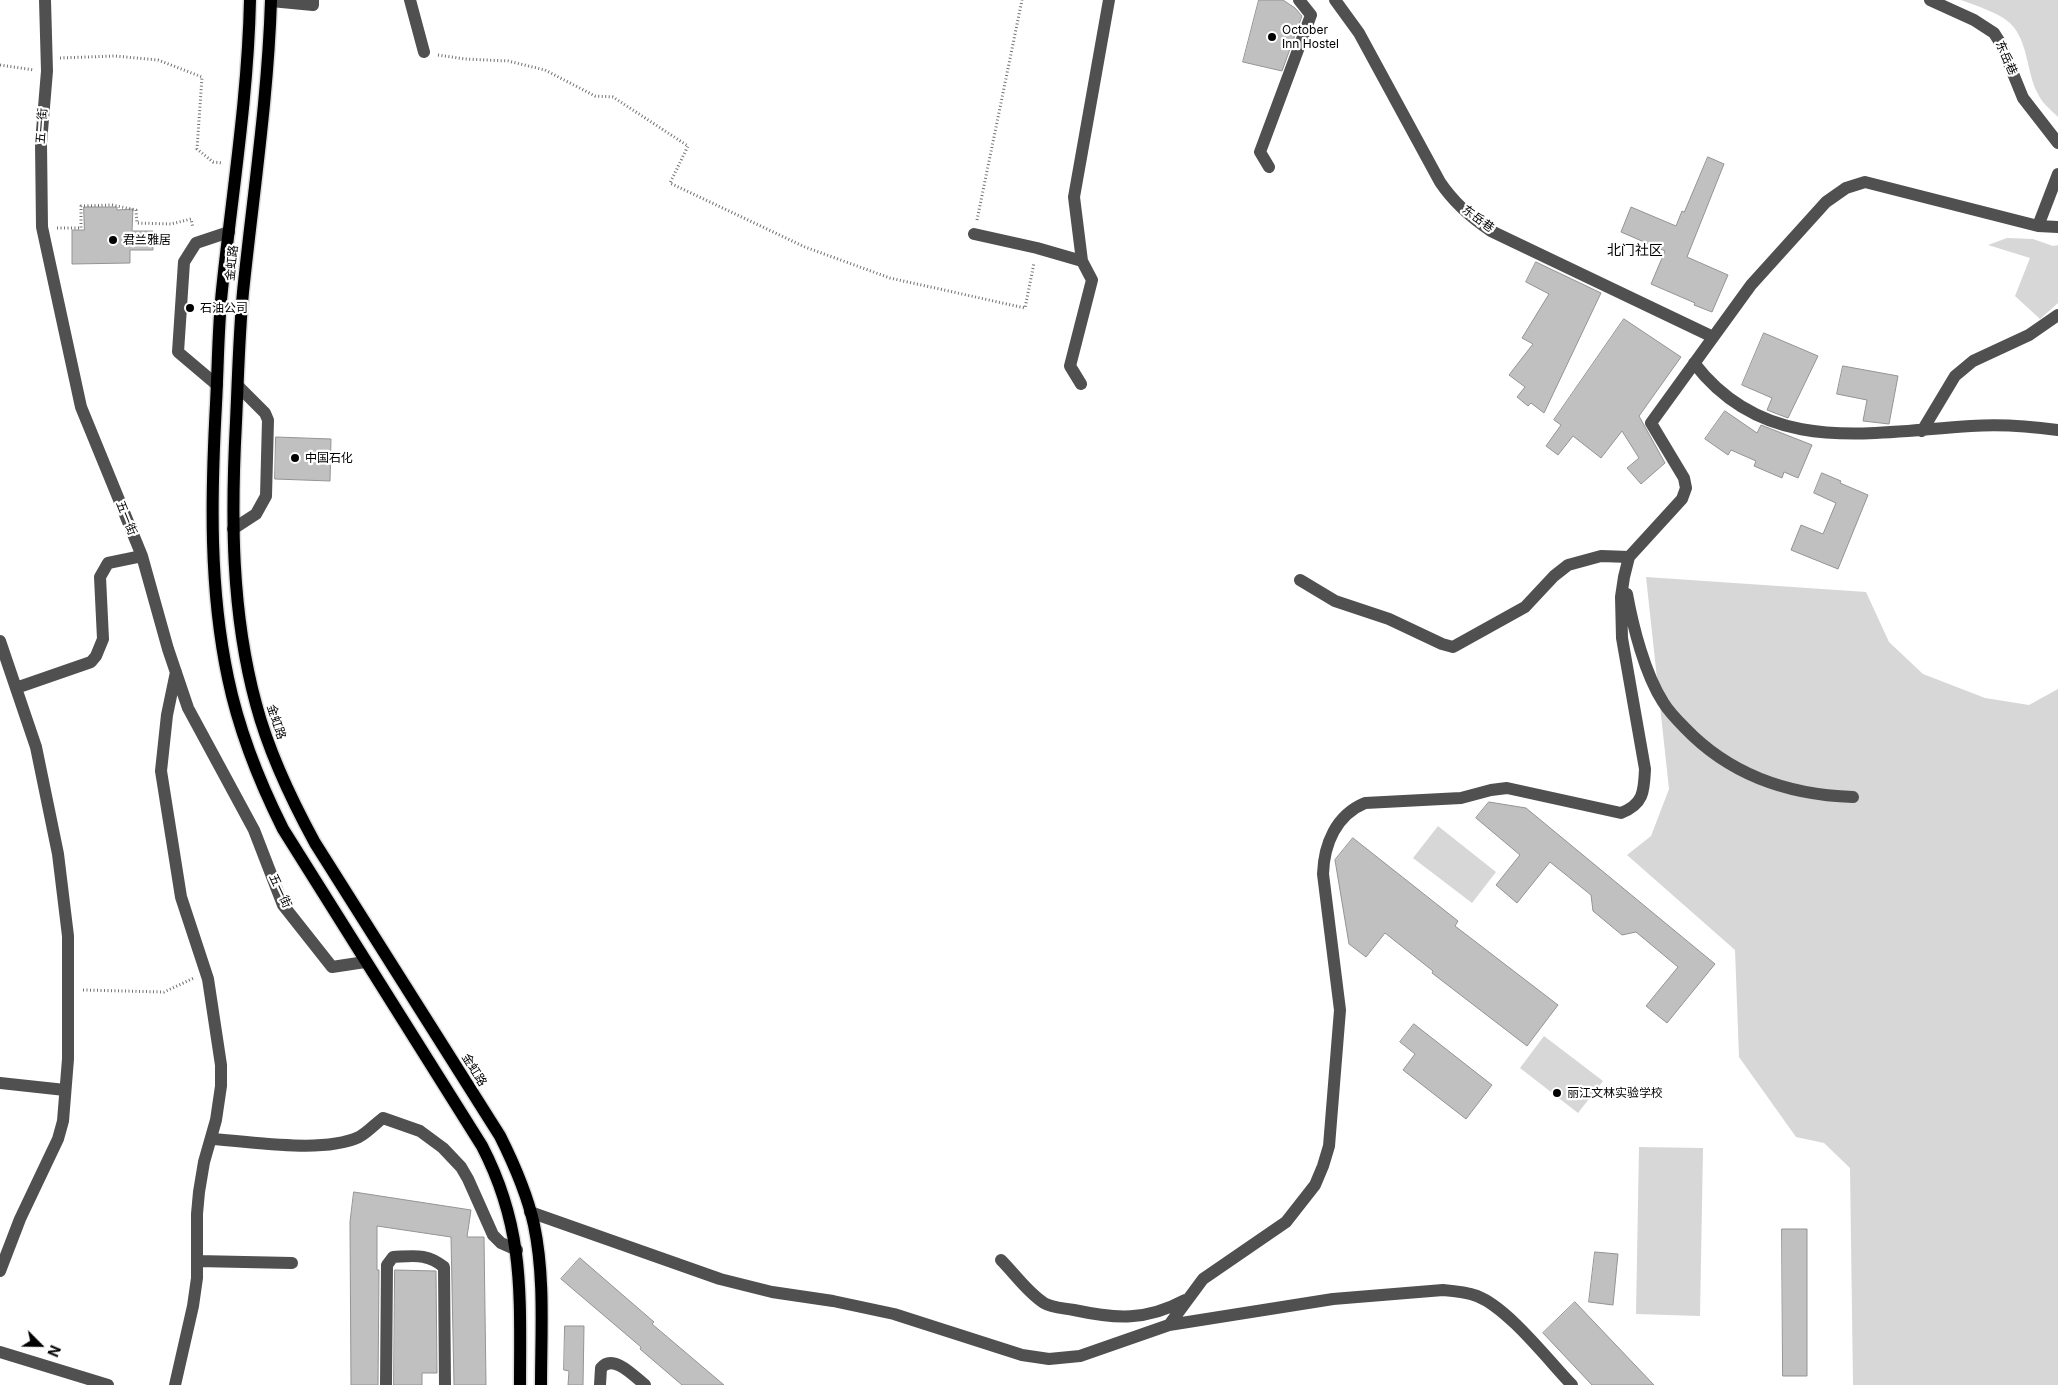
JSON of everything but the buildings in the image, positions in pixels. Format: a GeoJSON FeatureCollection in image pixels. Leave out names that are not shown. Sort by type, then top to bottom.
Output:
{"type":"FeatureCollection","features":[{"type":"Feature","properties":{"kind":"main road","name":"金虹路"},"geometry":{"type":"LineString","coordinates":[[250,0],[249,48],[222,293],[211,486],[213,564],[221,640],[234,703],[246,744],[283,829],[488,1159],[508,1207],[517,1250],[519,1273],[520,1385]]}},
{"type":"Feature","properties":{"kind":"main road","name":"金虹路"},"geometry":{"type":"LineString","coordinates":[[271,0],[270,49],[243,295],[232,486],[237,600],[248,674],[264,730],[278,768],[315,843],[500,1136],[520,1178],[538,1247],[541,1385]]}},
{"type":"Feature","properties":{"kind":"street","name":"五一街"},"geometry":{"type":"LineString","coordinates":[[45,0],[47,65],[41,143],[42,227],[80,407],[142,556],[188,708],[254,830],[284,905],[332,967],[365,962]]}},
{"type":"Feature","properties":{"kind":"street"},"geometry":{"type":"LineString","coordinates":[[271,0],[313,5],[313,0]]}},
{"type":"Feature","properties":{"kind":"street"},"geometry":{"type":"LineString","coordinates":[[410,0],[424,52]]}},
{"type":"Feature","properties":{"kind":"street"},"geometry":{"type":"LineString","coordinates":[[1081,384],[1070,366],[1092,280],[1082,261],[1074,197],[1109,0]]}},
{"type":"Feature","properties":{"kind":"street"},"geometry":{"type":"LineString","coordinates":[[1269,167],[1260,152],[1311,15],[1299,0]]}},
{"type":"Feature","properties":{"kind":"street","name":"东岳巷"},"geometry":{"type":"LineString","coordinates":[[1335,0],[1359,33],[1440,182],[1448,194],[1468,215],[1491,230],[1713,337]]}},
{"type":"Feature","properties":{"kind":"street","name":"东岳巷"},"geometry":{"type":"LineString","coordinates":[[1930,0],[1974,20],[1994,33],[2001,44],[2022,98],[2058,143]]}},
{"type":"Feature","properties":{"kind":"street"},"geometry":{"type":"LineString","coordinates":[[2038,226],[2058,174]]}},
{"type":"Feature","properties":{"kind":"street"},"geometry":{"type":"LineString","coordinates":[[1169,1325],[1203,1279],[1286,1222],[1315,1185],[1323,1166],[1328,1146],[1340,1010],[1323,874],[1323,858],[1331,835],[1344,817],[1355,807],[1365,803],[1461,798],[1502,788],[1621,813],[1633,809],[1639,802],[1644,786],[1645,769],[1622,638],[1621,598],[1624,577],[1629,557],[1682,499],[1684,494],[1684,478],[1651,422],[1751,285],[1826,202],[1836,194],[1855,184],[1865,182],[2038,226],[2058,227]]}},
{"type":"Feature","properties":{"kind":"street"},"geometry":{"type":"LineString","coordinates":[[217,385],[178,352],[184,262],[196,243],[229,232]]}},
{"type":"Feature","properties":{"kind":"street"},"geometry":{"type":"LineString","coordinates":[[974,234],[1037,248],[1082,261]]}},
{"type":"Feature","properties":{"kind":"street"},"geometry":{"type":"LineString","coordinates":[[1922,431],[1955,376],[1973,361],[2029,335],[2058,315]]}},
{"type":"Feature","properties":{"kind":"street"},"geometry":{"type":"LineString","coordinates":[[1694,363],[1711,384],[1744,410],[1774,423],[1833,434],[1922,431],[1973,426],[2025,426],[2058,430]]}},
{"type":"Feature","properties":{"kind":"street"},"geometry":{"type":"LineString","coordinates":[[233,529],[256,514],[266,496],[268,420],[265,413],[238,386]]}},
{"type":"Feature","properties":{"kind":"street"},"geometry":{"type":"LineString","coordinates":[[16,688],[91,662],[100,650],[102,639],[100,576],[104,567],[108,563],[142,556]]}},
{"type":"Feature","properties":{"kind":"street"},"geometry":{"type":"LineString","coordinates":[[1300,580],[1335,601],[1389,619],[1442,644],[1453,647],[1525,607],[1568,564],[1601,556],[1629,557]]}},
{"type":"Feature","properties":{"kind":"street"},"geometry":{"type":"LineString","coordinates":[[1624,577],[1639,643],[1650,673],[1663,702],[1692,735],[1727,762],[1767,782],[1809,794],[1853,797]]}},
{"type":"Feature","properties":{"kind":"street"},"geometry":{"type":"LineString","coordinates":[[0,641],[36,747],[58,854],[68,936],[68,1059],[63,1120],[58,1139],[20,1219],[0,1271]]}},
{"type":"Feature","properties":{"kind":"street"},"geometry":{"type":"LineString","coordinates":[[175,1385],[193,1306],[197,1260],[199,1192],[218,1106],[221,1065],[206,973],[181,897],[161,771],[167,714],[176,672]]}},
{"type":"Feature","properties":{"kind":"street"},"geometry":{"type":"LineString","coordinates":[[0,1082],[66,1090]]}},
{"type":"Feature","properties":{"kind":"street"},"geometry":{"type":"LineString","coordinates":[[211,1138],[320,1146],[340,1144],[360,1136],[383,1118],[420,1131],[443,1148],[468,1179],[493,1235],[501,1243],[517,1250]]}},
{"type":"Feature","properties":{"kind":"street"},"geometry":{"type":"LineString","coordinates":[[530,1212],[720,1279],[772,1292],[833,1301],[894,1314],[1035,1358],[1080,1356],[1169,1325],[1333,1299],[1443,1290],[1455,1291],[1478,1296],[1499,1309],[1572,1385]]}},
{"type":"Feature","properties":{"kind":"street"},"geometry":{"type":"LineString","coordinates":[[386,1385],[387,1265],[393,1257],[424,1256],[435,1260],[444,1267],[445,1385]]}},
{"type":"Feature","properties":{"kind":"street"},"geometry":{"type":"LineString","coordinates":[[197,1260],[292,1264]]}},
{"type":"Feature","properties":{"kind":"street"},"geometry":{"type":"LineString","coordinates":[[1001,1260],[1018,1276],[1030,1293],[1047,1305],[1106,1317],[1143,1316],[1160,1312],[1189,1298]]}},
{"type":"Feature","properties":{"kind":"street"},"geometry":{"type":"LineString","coordinates":[[0,1352],[108,1385]]}},
{"type":"Feature","properties":{"kind":"street"},"geometry":{"type":"LineString","coordinates":[[600,1385],[600,1368],[607,1363],[615,1362],[645,1385]]}},
{"type":"Feature","properties":{"kind":"path"},"geometry":{"type":"LineString","coordinates":[[974,234],[1022,0]]}},
{"type":"Feature","properties":{"kind":"path"},"geometry":{"type":"LineString","coordinates":[[424,52],[444,57],[508,61],[529,65],[561,77],[595,96],[613,97],[688,146],[670,183],[805,247],[890,278],[1025,308],[1037,248]]}},
{"type":"Feature","properties":{"kind":"path"},"geometry":{"type":"LineString","coordinates":[[0,65],[47,65],[115,56],[158,60],[202,77],[197,150],[213,162],[236,164]]}},
{"type":"Feature","properties":{"kind":"path"},"geometry":{"type":"LineString","coordinates":[[42,227],[81,228],[81,206],[112,205],[136,210],[136,223],[170,224],[191,219]]}},
{"type":"Feature","properties":{"kind":"path"},"geometry":{"type":"LineString","coordinates":[[68,990],[164,992],[206,973]]}},
{"type":"Feature","properties":{"kind":"shaded area"},"geometry":{"type":"Polygon","coordinates":[[[1961,0],[2058,0],[2058,117],[2038,94],[2021,39],[2010,23],[1993,12],[1961,0]]]}},
{"type":"Feature","properties":{"kind":"shaded area"},"geometry":{"type":"Polygon","coordinates":[[[2007,238],[2033,239],[2053,246],[2058,245],[2058,303],[2040,319],[2015,296],[2030,258],[1988,245],[2007,238]]]}},
{"type":"Feature","properties":{"kind":"shaded area"},"geometry":{"type":"Polygon","coordinates":[[[1646,577],[1866,592],[1889,642],[1923,674],[1985,698],[2029,705],[2058,689],[2058,1385],[1853,1385],[1850,1168],[1824,1143],[1796,1137],[1739,1057],[1735,950],[1627,855],[1651,836],[1669,789],[1646,577]]]}},
{"type":"Feature","properties":{"kind":"shaded area"},"geometry":{"type":"Polygon","coordinates":[[[1438,826],[1496,872],[1472,903],[1413,858],[1438,826]]]}},
{"type":"Feature","properties":{"kind":"shaded area"},"geometry":{"type":"Polygon","coordinates":[[[1544,1036],[1603,1081],[1578,1113],[1520,1068],[1544,1036]]]}},
{"type":"Feature","properties":{"kind":"shaded area"},"geometry":{"type":"Polygon","coordinates":[[[1639,1147],[1703,1148],[1700,1316],[1636,1314],[1639,1147]]]}},
{"type":"Feature","properties":{"kind":"place","name":"October Inn Hostel"},"geometry":{"type":"Point","coordinates":[1272,37]}},
{"type":"Feature","properties":{"kind":"place","name":"君兰雅居"},"geometry":{"type":"Point","coordinates":[113,240]}},
{"type":"Feature","properties":{"kind":"place","name":"石油公司"},"geometry":{"type":"Point","coordinates":[190,308]}},
{"type":"Feature","properties":{"kind":"place","name":"中国石化"},"geometry":{"type":"Point","coordinates":[295,458]}},
{"type":"Feature","properties":{"kind":"place","name":"丽江文林实验学校"},"geometry":{"type":"Point","coordinates":[1557,1093]}},
{"type":"Feature","properties":{"kind":"district","name":"北门社区"},"geometry":{"type":"Point","coordinates":[1635,251]}}]}
